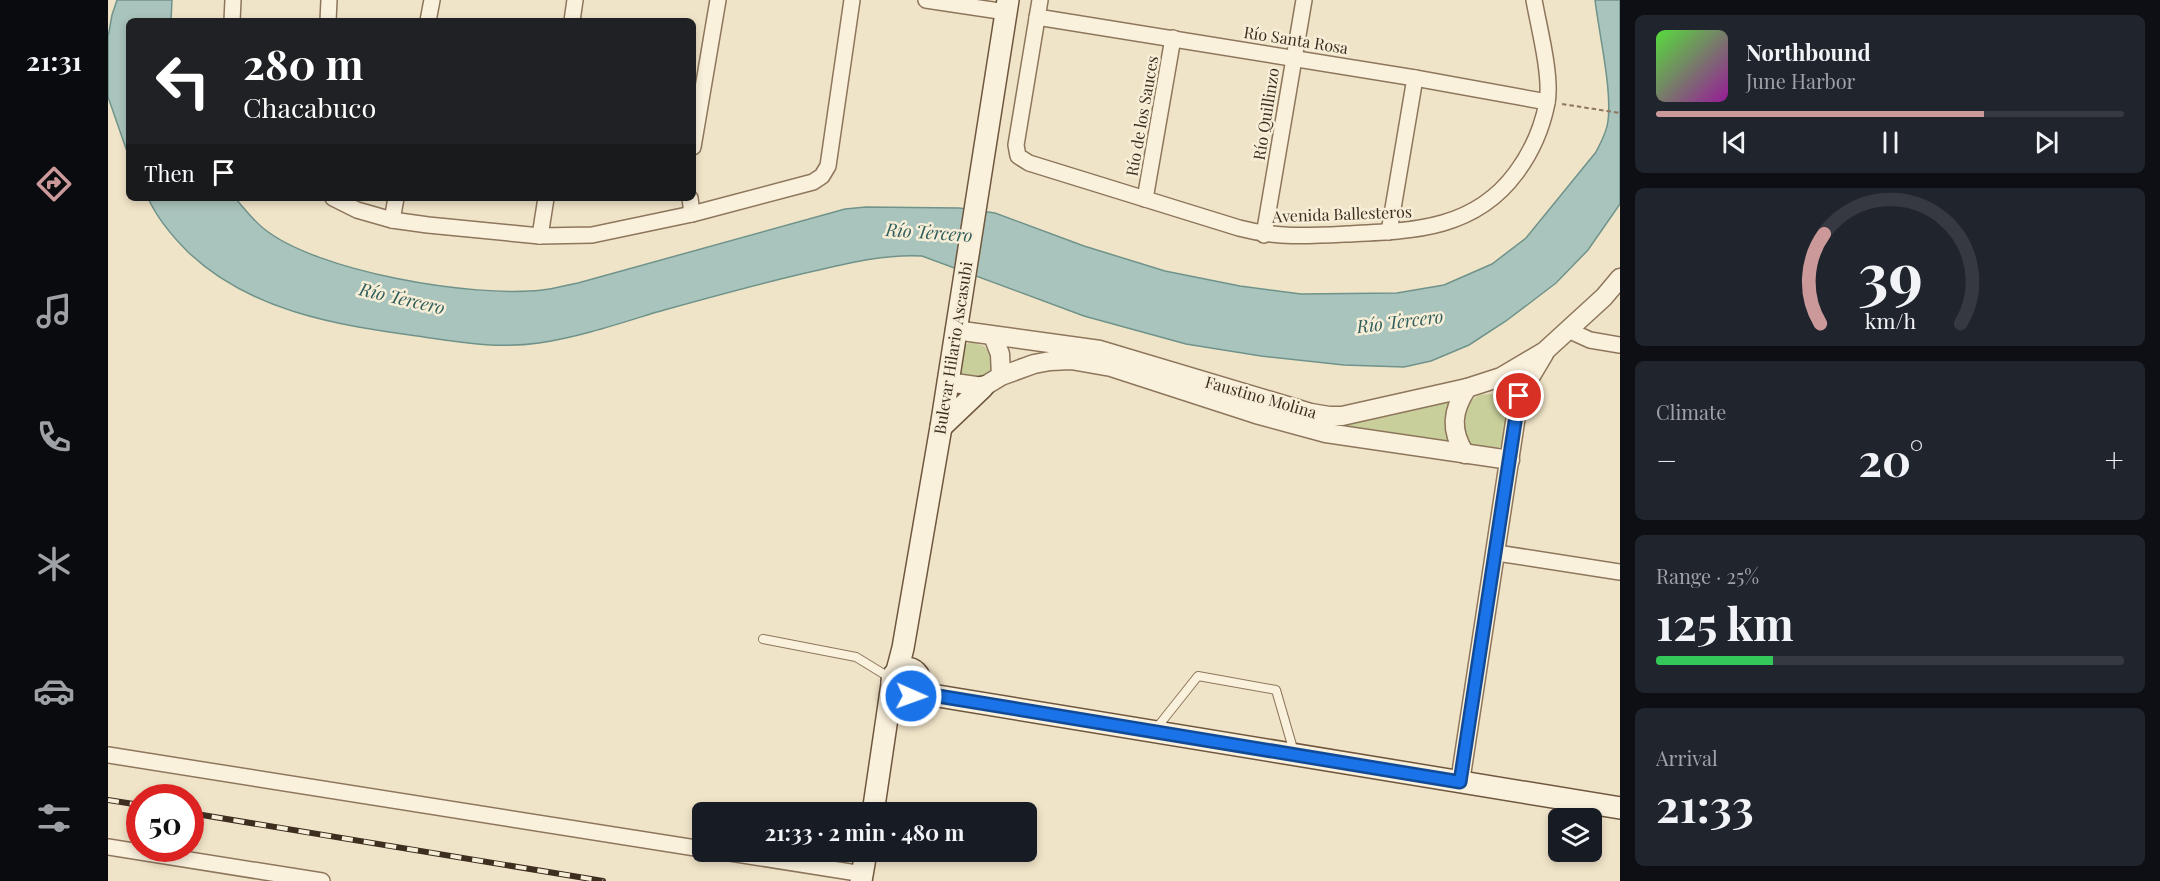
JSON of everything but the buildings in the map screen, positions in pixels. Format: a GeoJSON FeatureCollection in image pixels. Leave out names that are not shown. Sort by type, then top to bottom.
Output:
{"type":"FeatureCollection","features":[{"type":"Feature","properties":{"kind":"main road","name":"Bulevar Hilario Ascasubi"},"geometry":{"type":"LineString","coordinates":[[902,686],[903,648],[941,427],[1007,6]]}},
{"type":"Feature","properties":{"kind":"main road"},"geometry":{"type":"LineString","coordinates":[[941,427],[983,387]]}},
{"type":"Feature","properties":{"kind":"main road"},"geometry":{"type":"LineString","coordinates":[[876,802],[902,686],[938,696],[1620,808]]}},
{"type":"Feature","properties":{"kind":"main road"},"geometry":{"type":"LineString","coordinates":[[862,878],[864,862]]}},
{"type":"Feature","properties":{"kind":"street"},"geometry":{"type":"LineString","coordinates":[[232,18],[233,0]]}},
{"type":"Feature","properties":{"kind":"street"},"geometry":{"type":"LineString","coordinates":[[328,18],[329,0]]}},
{"type":"Feature","properties":{"kind":"street"},"geometry":{"type":"LineString","coordinates":[[429,18],[432,0]]}},
{"type":"Feature","properties":{"kind":"street"},"geometry":{"type":"LineString","coordinates":[[572,18],[575,0]]}},
{"type":"Feature","properties":{"kind":"street"},"geometry":{"type":"LineString","coordinates":[[696,129],[718,0]]}},
{"type":"Feature","properties":{"kind":"street"},"geometry":{"type":"LineString","coordinates":[[339,201],[357,210],[392,220],[540,236],[592,235],[692,214],[813,182],[822,176],[828,166],[852,0]]}},
{"type":"Feature","properties":{"kind":"street"},"geometry":{"type":"LineString","coordinates":[[926,0],[1007,6]]}},
{"type":"Feature","properties":{"kind":"street"},"geometry":{"type":"LineString","coordinates":[[1037,17],[1040,0]]}},
{"type":"Feature","properties":{"kind":"street","name":"Río Quillinzo"},"geometry":{"type":"LineString","coordinates":[[1264,235],[1304,0]]}},
{"type":"Feature","properties":{"kind":"street","name":"Avenida Ballesteros"},"geometry":{"type":"LineString","coordinates":[[1037,17],[1016,145],[1018,156],[1029,163],[1264,235],[1298,236],[1420,229],[1447,222],[1484,206],[1507,185],[1527,159],[1540,128],[1547,102],[1547,79],[1534,0]]}},
{"type":"Feature","properties":{"kind":"street","name":"Río Santa Rosa"},"geometry":{"type":"LineString","coordinates":[[1037,17],[1415,78],[1547,102]]}},
{"type":"Feature","properties":{"kind":"street","name":"Río de los Sauces"},"geometry":{"type":"LineString","coordinates":[[1145,199],[1173,38]]}},
{"type":"Feature","properties":{"kind":"street"},"geometry":{"type":"LineString","coordinates":[[1389,232],[1415,78]]}},
{"type":"Feature","properties":{"kind":"street"},"geometry":{"type":"LineString","coordinates":[[392,220],[395,201]]}},
{"type":"Feature","properties":{"kind":"street"},"geometry":{"type":"LineString","coordinates":[[540,236],[546,201]]}},
{"type":"Feature","properties":{"kind":"street"},"geometry":{"type":"LineString","coordinates":[[690,201],[692,214]]}},
{"type":"Feature","properties":{"kind":"street"},"geometry":{"type":"LineString","coordinates":[[1460,782],[1497,553],[1519,396],[1545,351],[1604,297],[1620,278]]}},
{"type":"Feature","properties":{"kind":"street","name":"Faustino Molina"},"geometry":{"type":"LineString","coordinates":[[955,330],[1100,350],[1311,413],[1329,416],[1350,414],[1467,388],[1501,377],[1545,351]]}},
{"type":"Feature","properties":{"kind":"street"},"geometry":{"type":"LineString","coordinates":[[1568,330],[1590,340],[1620,345]]}},
{"type":"Feature","properties":{"kind":"street"},"geometry":{"type":"LineString","coordinates":[[993,336],[1000,354],[1001,376]]}},
{"type":"Feature","properties":{"kind":"street","name":"Faustino Molina"},"geometry":{"type":"LineString","coordinates":[[983,387],[1001,376],[1034,364],[1071,360],[1111,367],[1256,414],[1326,433],[1510,460]]}},
{"type":"Feature","properties":{"kind":"street"},"geometry":{"type":"LineString","coordinates":[[1501,377],[1519,396]]}},
{"type":"Feature","properties":{"kind":"street"},"geometry":{"type":"LineString","coordinates":[[947,382],[983,387]]}},
{"type":"Feature","properties":{"kind":"street"},"geometry":{"type":"LineString","coordinates":[[1465,454],[1459,444],[1453,424],[1455,411],[1467,388]]}},
{"type":"Feature","properties":{"kind":"street"},"geometry":{"type":"LineString","coordinates":[[1497,553],[1620,572]]}},
{"type":"Feature","properties":{"kind":"street"},"geometry":{"type":"LineString","coordinates":[[108,754],[692,847]]}},
{"type":"Feature","properties":{"kind":"street"},"geometry":{"type":"LineString","coordinates":[[108,847],[322,881]]}},
{"type":"Feature","properties":{"kind":"street"},"geometry":{"type":"LineString","coordinates":[[777,862],[862,878]]}},
{"type":"Feature","properties":{"kind":"lane"},"geometry":{"type":"LineString","coordinates":[[763,639],[856,657],[902,686]]}},
{"type":"Feature","properties":{"kind":"lane"},"geometry":{"type":"LineString","coordinates":[[1155,731],[1198,676],[1276,690],[1295,754]]}},
{"type":"Feature","properties":{"kind":"path"},"geometry":{"type":"LineString","coordinates":[[1547,102],[1620,113]]}},
{"type":"Feature","properties":{"kind":"green space"},"geometry":{"type":"Polygon","coordinates":[[[971,342],[984,346],[994,358],[992,371],[983,380],[960,377],[965,345],[971,342]]]}},
{"type":"Feature","properties":{"kind":"green space"},"geometry":{"type":"Polygon","coordinates":[[[1504,393],[1504,409],[1508,422],[1503,445],[1492,451],[1473,446],[1464,435],[1462,428],[1466,407],[1470,401],[1479,396],[1504,393]]]}},
{"type":"Feature","properties":{"kind":"green space"},"geometry":{"type":"Polygon","coordinates":[[[1451,402],[1446,423],[1449,444],[1340,427],[1341,422],[1451,402]]]}},
{"type":"Feature","properties":{"kind":"water"},"geometry":{"type":"Polygon","coordinates":[[[117,0],[172,0],[171,18],[126,18],[126,148],[108,97],[108,37],[117,0]]]}},
{"type":"Feature","properties":{"kind":"water","name":"Río Tercero"},"geometry":{"type":"Polygon","coordinates":[[[1595,0],[1620,0],[1620,204],[1588,250],[1556,283],[1506,321],[1469,345],[1431,361],[1404,367],[1344,365],[1261,356],[1186,344],[1084,316],[922,256],[896,256],[845,264],[697,301],[584,334],[539,343],[478,344],[386,332],[295,312],[266,302],[239,288],[212,272],[188,252],[165,226],[150,201],[238,201],[263,228],[287,244],[319,257],[397,278],[438,286],[477,290],[513,291],[556,288],[845,209],[866,207],[959,208],[995,213],[1084,246],[1165,271],[1240,286],[1301,294],[1397,293],[1444,285],[1492,264],[1526,238],[1596,152],[1604,137],[1609,108],[1607,77],[1595,0]]]}},
{"type":"Feature","properties":{"kind":"railway"},"geometry":{"type":"LineString","coordinates":[[108,800],[126,803]]}},
{"type":"Feature","properties":{"kind":"railway"},"geometry":{"type":"LineString","coordinates":[[204,815],[603,881]]}},
{"type":"Feature","properties":{"kind":"route"},"geometry":{"type":"LineString","coordinates":[[911,696],[938,696],[1460,782],[1497,553],[1519,396]]}}]}
